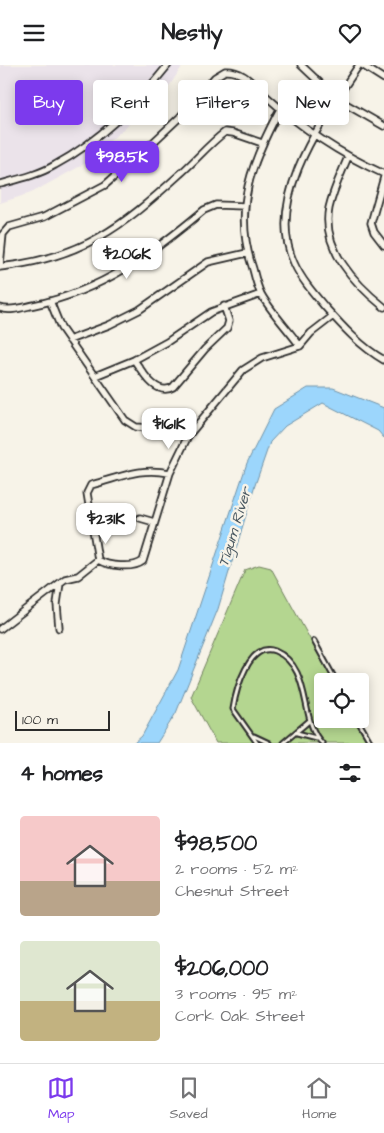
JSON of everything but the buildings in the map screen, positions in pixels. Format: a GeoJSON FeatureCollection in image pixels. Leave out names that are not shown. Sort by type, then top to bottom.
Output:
{"type":"FeatureCollection","features":[{"type":"Feature","properties":{"kind":"street"},"geometry":{"type":"LineString","coordinates":[[0,184],[39,173],[56,165],[93,140],[135,101],[168,65]]}},
{"type":"Feature","properties":{"kind":"street"},"geometry":{"type":"LineString","coordinates":[[301,65],[316,80]]}},
{"type":"Feature","properties":{"kind":"street"},"geometry":{"type":"LineString","coordinates":[[349,81],[360,65],[384,79]]}},
{"type":"Feature","properties":{"kind":"street"},"geometry":{"type":"LineString","coordinates":[[262,143],[234,133],[225,132],[139,210],[101,237],[51,258],[0,266],[3,234],[9,227],[44,217],[105,185],[180,117],[220,73],[232,71],[243,74],[278,107]]}},
{"type":"Feature","properties":{"kind":"street"},"geometry":{"type":"LineString","coordinates":[[349,106],[384,126]]}},
{"type":"Feature","properties":{"kind":"street"},"geometry":{"type":"LineString","coordinates":[[278,113],[262,143],[244,206],[244,235],[247,253],[261,294],[300,346]]}},
{"type":"Feature","properties":{"kind":"street"},"geometry":{"type":"LineString","coordinates":[[300,125],[348,157],[384,176],[371,223],[374,232],[384,245]]}},
{"type":"Feature","properties":{"kind":"street"},"geometry":{"type":"LineString","coordinates":[[321,125],[292,187],[286,222],[290,251],[294,264],[318,299],[356,339],[384,360]]}},
{"type":"Feature","properties":{"kind":"street"},"geometry":{"type":"LineString","coordinates":[[348,157],[329,209],[330,237],[345,267],[355,280],[384,307]]}},
{"type":"Feature","properties":{"kind":"street"},"geometry":{"type":"LineString","coordinates":[[0,308],[10,309],[50,301],[98,285],[139,262],[210,207],[244,206]]}},
{"type":"Feature","properties":{"kind":"street"},"geometry":{"type":"LineString","coordinates":[[69,340],[109,325],[139,310],[208,262],[247,253]]}},
{"type":"Feature","properties":{"kind":"street"},"geometry":{"type":"LineString","coordinates":[[95,376],[134,360],[224,306],[261,294]]}},
{"type":"Feature","properties":{"kind":"street"},"geometry":{"type":"LineString","coordinates":[[50,301],[56,319],[69,340],[119,412],[130,423],[142,428],[167,429],[188,436]]}},
{"type":"Feature","properties":{"kind":"street"},"geometry":{"type":"LineString","coordinates":[[134,360],[154,385],[167,389],[174,387],[205,349],[227,328],[229,321],[224,306]]}},
{"type":"Feature","properties":{"kind":"street"},"geometry":{"type":"LineString","coordinates":[[98,560],[110,564],[140,564],[146,556],[154,522],[170,473],[188,436],[250,364],[279,351],[300,346],[311,333],[333,316]]}},
{"type":"Feature","properties":{"kind":"street"},"geometry":{"type":"LineString","coordinates":[[98,560],[87,493],[91,485],[150,469],[170,473]]}},
{"type":"Feature","properties":{"kind":"street"},"geometry":{"type":"LineString","coordinates":[[140,517],[154,522]]}},
{"type":"Feature","properties":{"kind":"street"},"geometry":{"type":"LineString","coordinates":[[0,629],[64,579],[78,576],[98,560]]}},
{"type":"Feature","properties":{"kind":"street"},"geometry":{"type":"LineString","coordinates":[[59,628],[57,604],[60,583]]}},
{"type":"Feature","properties":{"kind":"lane"},"geometry":{"type":"LineString","coordinates":[[314,641],[332,673]]}},
{"type":"Feature","properties":{"kind":"lane"},"geometry":{"type":"LineString","coordinates":[[257,743],[233,709],[238,687],[250,661],[262,650],[276,651],[288,660],[302,686],[309,709],[312,730],[322,743]]}},
{"type":"Feature","properties":{"kind":"lane"},"geometry":{"type":"LineString","coordinates":[[283,743],[310,720]]}},
{"type":"Feature","properties":{"kind":"lane"},"geometry":{"type":"LineString","coordinates":[[362,728],[370,743]]}},
{"type":"Feature","properties":{"kind":"lane"},"geometry":{"type":"LineString","coordinates":[[297,733],[317,738]]}},
{"type":"Feature","properties":{"kind":"lane"},"geometry":{"type":"LineString","coordinates":[[253,736],[269,743]]}},
{"type":"Feature","properties":{"kind":"shaded area"},"geometry":{"type":"Polygon","coordinates":[[[0,65],[183,65],[168,88],[168,80],[93,80],[93,125],[128,125],[86,163],[31,193],[0,203],[0,65]]]}},
{"type":"Feature","properties":{"kind":"green space"},"geometry":{"type":"Polygon","coordinates":[[[259,565],[271,568],[329,673],[314,673],[314,728],[359,728],[367,743],[216,743],[191,697],[245,570],[259,565]]]}},
{"type":"Feature","properties":{"kind":"water","name":"Tigum River"},"geometry":{"type":"Polygon","coordinates":[[[308,388],[333,388],[384,408],[384,438],[378,431],[323,403],[285,426],[270,442],[254,488],[218,609],[176,713],[157,743],[134,743],[142,736],[178,670],[247,463],[274,409],[308,388]]]}}]}
